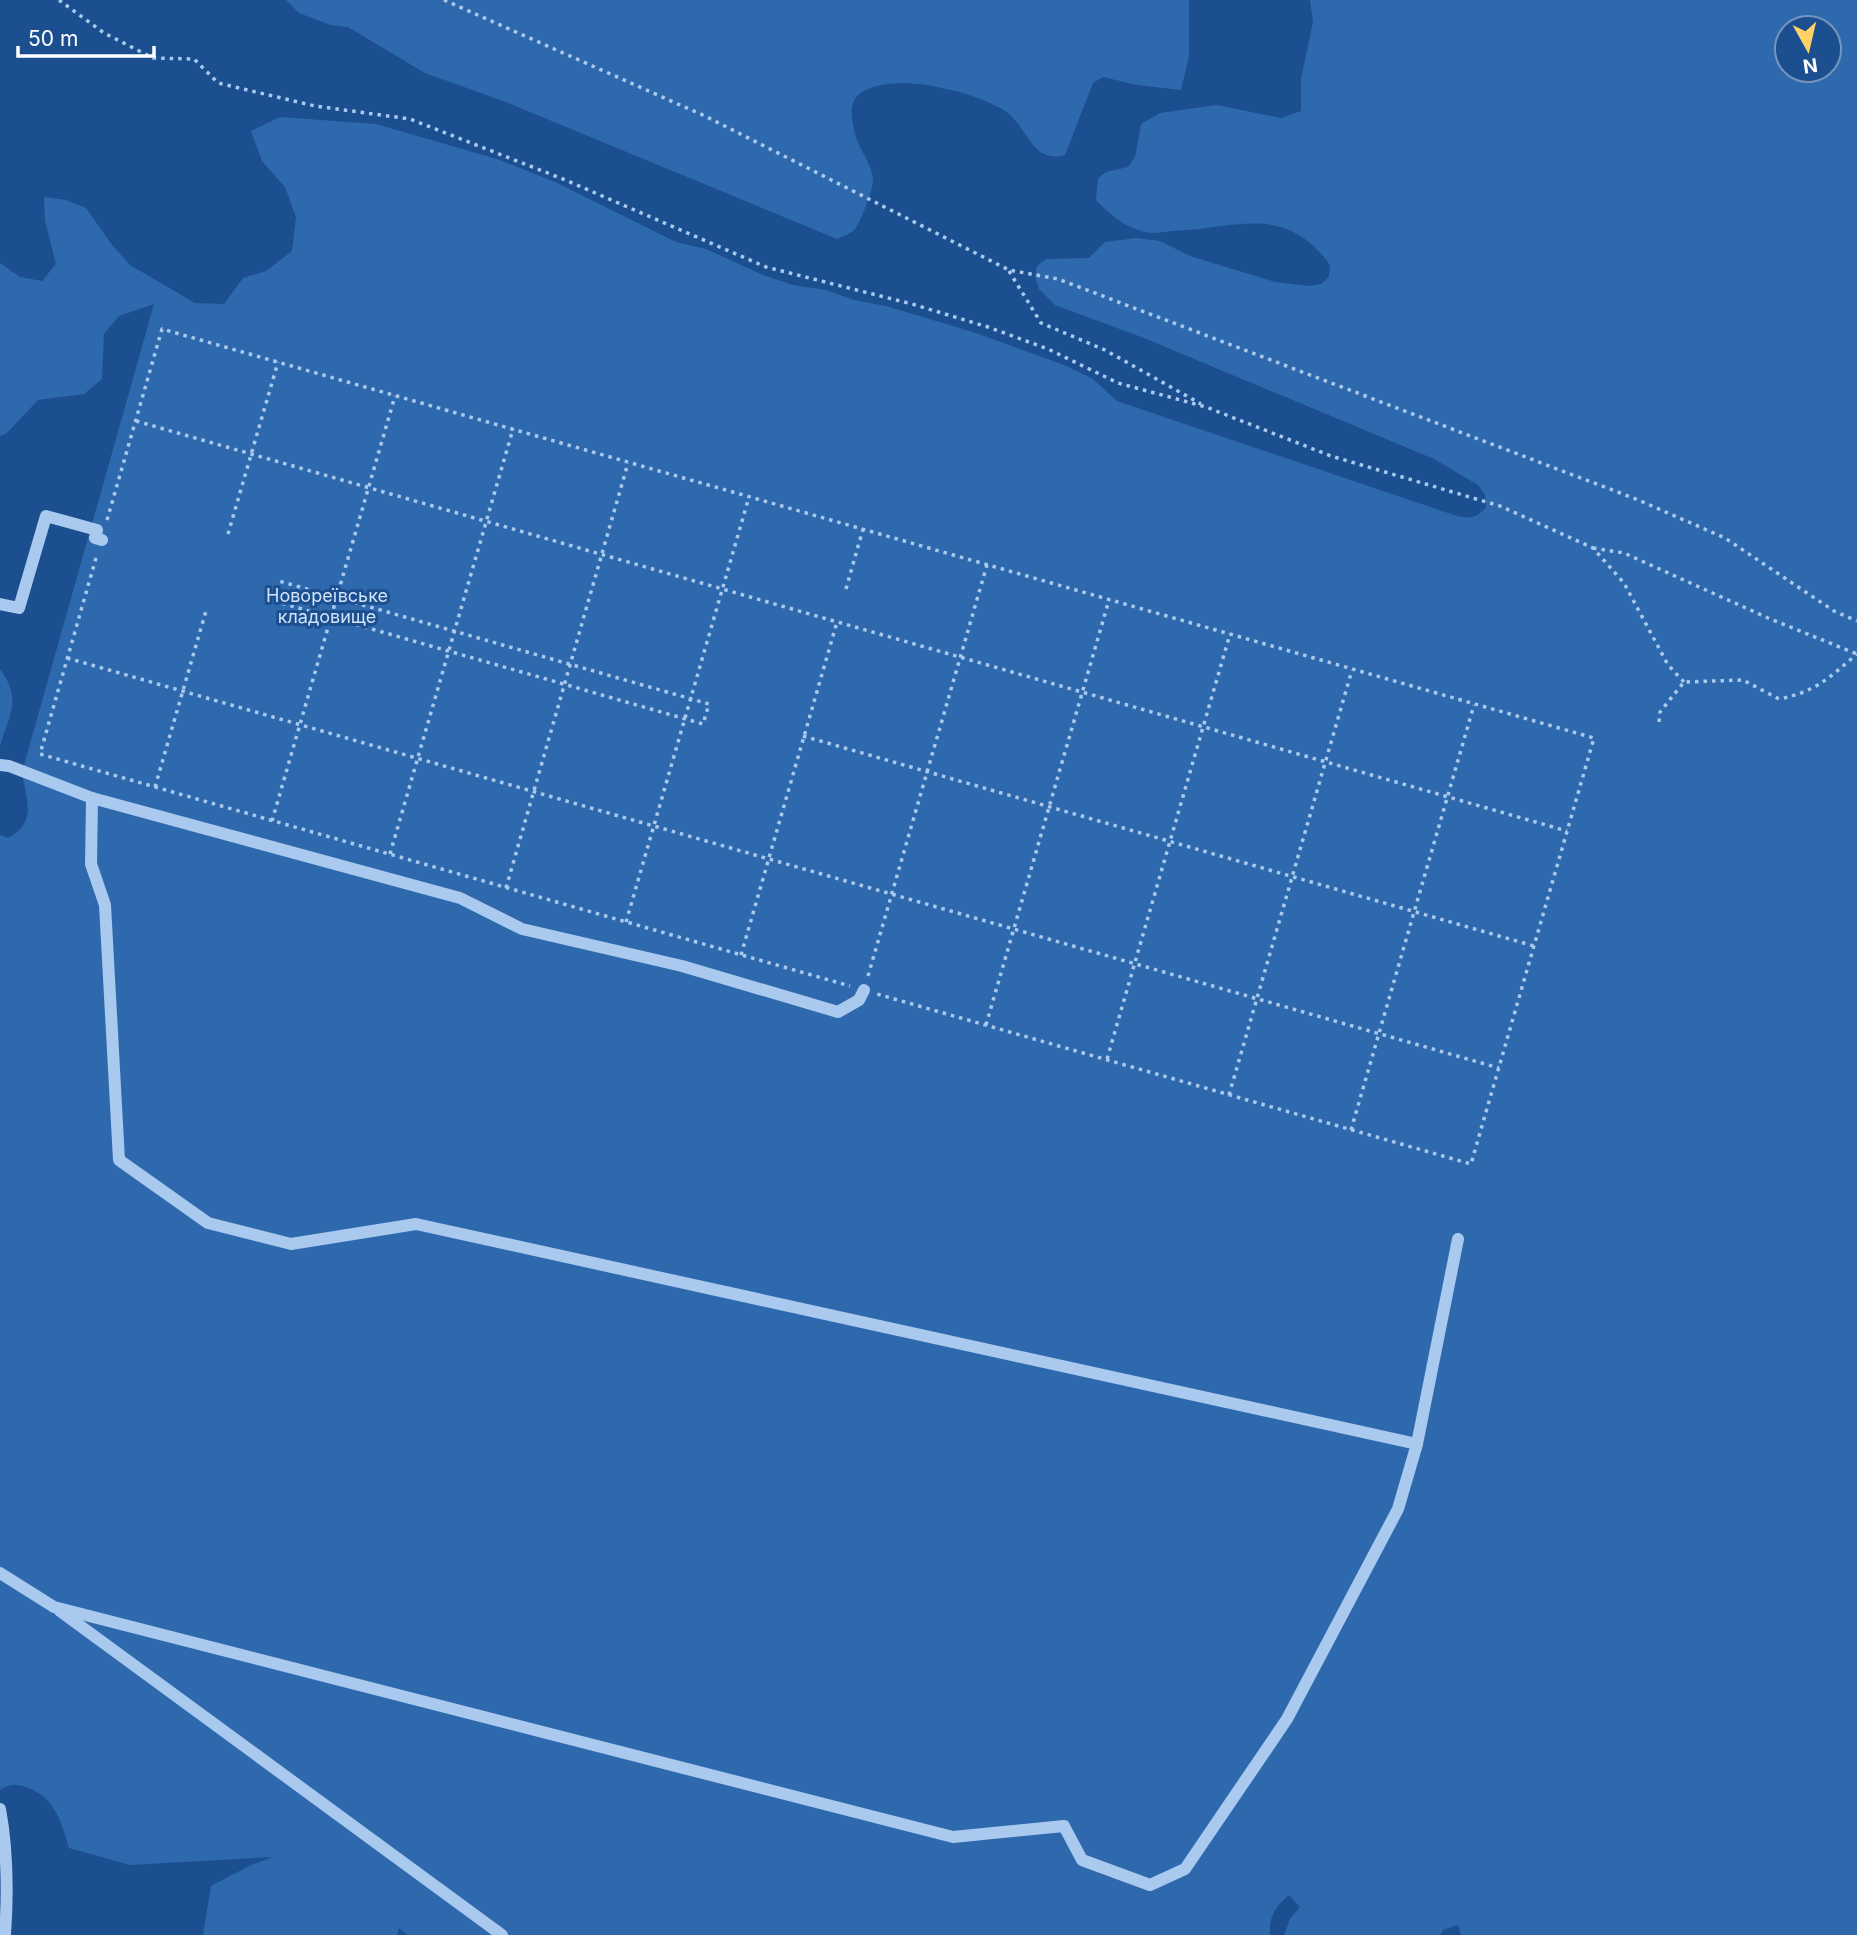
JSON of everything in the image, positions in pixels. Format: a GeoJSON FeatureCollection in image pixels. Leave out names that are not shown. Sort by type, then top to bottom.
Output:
{"type":"FeatureCollection","features":[{"type":"Feature","properties":{"kind":"street"},"geometry":{"type":"LineString","coordinates":[[0,604],[19,608],[46,516],[97,530],[94,538],[102,540]]}},
{"type":"Feature","properties":{"kind":"street"},"geometry":{"type":"LineString","coordinates":[[0,765],[92,798],[460,898],[522,929],[682,966],[838,1012],[859,1000],[864,990]]}},
{"type":"Feature","properties":{"kind":"street"},"geometry":{"type":"LineString","coordinates":[[92,798],[90,864],[105,905],[119,1160],[208,1223],[291,1244],[416,1224],[1417,1444]]}},
{"type":"Feature","properties":{"kind":"street"},"geometry":{"type":"LineString","coordinates":[[54,1607],[953,1837],[1064,1826],[1082,1860],[1150,1885],[1185,1869],[1287,1719],[1398,1509],[1417,1444],[1458,1239]]}},
{"type":"Feature","properties":{"kind":"street"},"geometry":{"type":"LineString","coordinates":[[0,1573],[54,1607],[502,1935]]}},
{"type":"Feature","properties":{"kind":"street"},"geometry":{"type":"LineString","coordinates":[[0,1810],[7,1846],[8,1895],[5,1935]]}},
{"type":"Feature","properties":{"kind":"path"},"geometry":{"type":"LineString","coordinates":[[59,0],[104,33],[153,58],[194,59],[218,83],[315,106],[410,119],[563,179],[766,267],[912,304],[988,327],[1048,349],[1118,383],[1206,407],[1331,456],[1500,506],[1593,548],[1624,553],[1768,618],[1857,654],[1804,694],[1779,699],[1743,680],[1684,682],[1668,665],[1624,583],[1593,548]]}},
{"type":"Feature","properties":{"kind":"path"},"geometry":{"type":"LineString","coordinates":[[444,0],[705,116],[1009,270],[1058,279],[1636,499],[1725,538],[1834,611],[1857,621]]}},
{"type":"Feature","properties":{"kind":"path"},"geometry":{"type":"LineString","coordinates":[[1009,270],[1041,323],[1105,350],[1206,407]]}},
{"type":"Feature","properties":{"kind":"path"},"geometry":{"type":"LineString","coordinates":[[96,558],[40,754],[1471,1164],[1594,738],[162,328],[107,520]]}},
{"type":"Feature","properties":{"kind":"path"},"geometry":{"type":"LineString","coordinates":[[228,534],[278,362]]}},
{"type":"Feature","properties":{"kind":"path"},"geometry":{"type":"LineString","coordinates":[[272,821],[395,395]]}},
{"type":"Feature","properties":{"kind":"path"},"geometry":{"type":"LineString","coordinates":[[136,421],[1567,831]]}},
{"type":"Feature","properties":{"kind":"path"},"geometry":{"type":"LineString","coordinates":[[390,854],[513,429]]}},
{"type":"Feature","properties":{"kind":"path"},"geometry":{"type":"LineString","coordinates":[[506,888],[629,462]]}},
{"type":"Feature","properties":{"kind":"path"},"geometry":{"type":"LineString","coordinates":[[626,922],[749,496]]}},
{"type":"Feature","properties":{"kind":"path"},"geometry":{"type":"LineString","coordinates":[[846,589],[863,529]]}},
{"type":"Feature","properties":{"kind":"path"},"geometry":{"type":"LineString","coordinates":[[864,990],[987,565]]}},
{"type":"Feature","properties":{"kind":"path"},"geometry":{"type":"LineString","coordinates":[[274,601],[704,724],[709,704],[279,581]]}},
{"type":"Feature","properties":{"kind":"path"},"geometry":{"type":"LineString","coordinates":[[986,1025],[1109,600]]}},
{"type":"Feature","properties":{"kind":"path"},"geometry":{"type":"LineString","coordinates":[[156,787],[206,611]]}},
{"type":"Feature","properties":{"kind":"path"},"geometry":{"type":"LineString","coordinates":[[741,955],[837,622]]}},
{"type":"Feature","properties":{"kind":"path"},"geometry":{"type":"LineString","coordinates":[[1107,1059],[1230,634]]}},
{"type":"Feature","properties":{"kind":"path"},"geometry":{"type":"LineString","coordinates":[[67,658],[1499,1068]]}},
{"type":"Feature","properties":{"kind":"path"},"geometry":{"type":"LineString","coordinates":[[1229,1094],[1352,669]]}},
{"type":"Feature","properties":{"kind":"path"},"geometry":{"type":"LineString","coordinates":[[1659,722],[1660,712],[1684,682]]}},
{"type":"Feature","properties":{"kind":"path"},"geometry":{"type":"LineString","coordinates":[[1351,1130],[1474,704]]}},
{"type":"Feature","properties":{"kind":"path"},"geometry":{"type":"LineString","coordinates":[[803,736],[1534,946]]}},
{"type":"Feature","properties":{"kind":"green space"},"geometry":{"type":"Polygon","coordinates":[[[286,0],[1189,0],[1189,56],[1181,90],[1137,85],[1103,77],[1093,83],[1065,155],[1044,154],[1010,115],[980,99],[920,84],[893,83],[868,89],[853,103],[852,114],[855,134],[870,168],[873,183],[855,229],[837,239],[503,101],[425,73],[348,27],[331,25],[299,13],[286,0]]]}},
{"type":"Feature","properties":{"kind":"green space","name":"Новореївське кладовище"},"geometry":{"type":"Polygon","coordinates":[[[1310,0],[1857,0],[1857,1935],[1461,1935],[1458,1925],[1443,1930],[1440,1935],[1284,1935],[1290,1919],[1300,1907],[1289,1895],[1274,1912],[1270,1935],[407,1935],[399,1928],[397,1935],[203,1935],[211,1886],[273,1857],[130,1865],[69,1848],[55,1811],[36,1791],[16,1785],[0,1790],[0,835],[8,838],[17,832],[27,817],[22,772],[154,304],[119,316],[104,334],[102,379],[84,394],[38,400],[6,434],[0,436],[0,263],[20,277],[42,281],[56,264],[45,221],[44,197],[66,200],[86,208],[130,265],[195,303],[224,304],[243,278],[266,271],[292,251],[296,217],[285,187],[262,161],[251,131],[280,117],[376,124],[497,159],[555,182],[676,242],[706,249],[763,275],[793,285],[826,290],[854,300],[886,306],[976,333],[1064,365],[1093,379],[1117,401],[1457,516],[1473,517],[1486,507],[1485,495],[1478,485],[1434,459],[1144,338],[1055,305],[1039,289],[1035,277],[1037,266],[1046,259],[1089,258],[1105,242],[1137,238],[1160,241],[1190,256],[1275,282],[1309,286],[1321,284],[1329,277],[1330,265],[1313,245],[1295,233],[1277,226],[1239,224],[1148,233],[1125,224],[1096,200],[1098,178],[1106,172],[1128,167],[1135,157],[1141,124],[1160,113],[1217,105],[1281,118],[1301,111],[1301,78],[1313,22],[1310,0]]]}},
{"type":"Feature","properties":{"kind":"green space"},"geometry":{"type":"Polygon","coordinates":[[[0,669],[11,689],[12,706],[0,746],[0,669]]]}}]}
